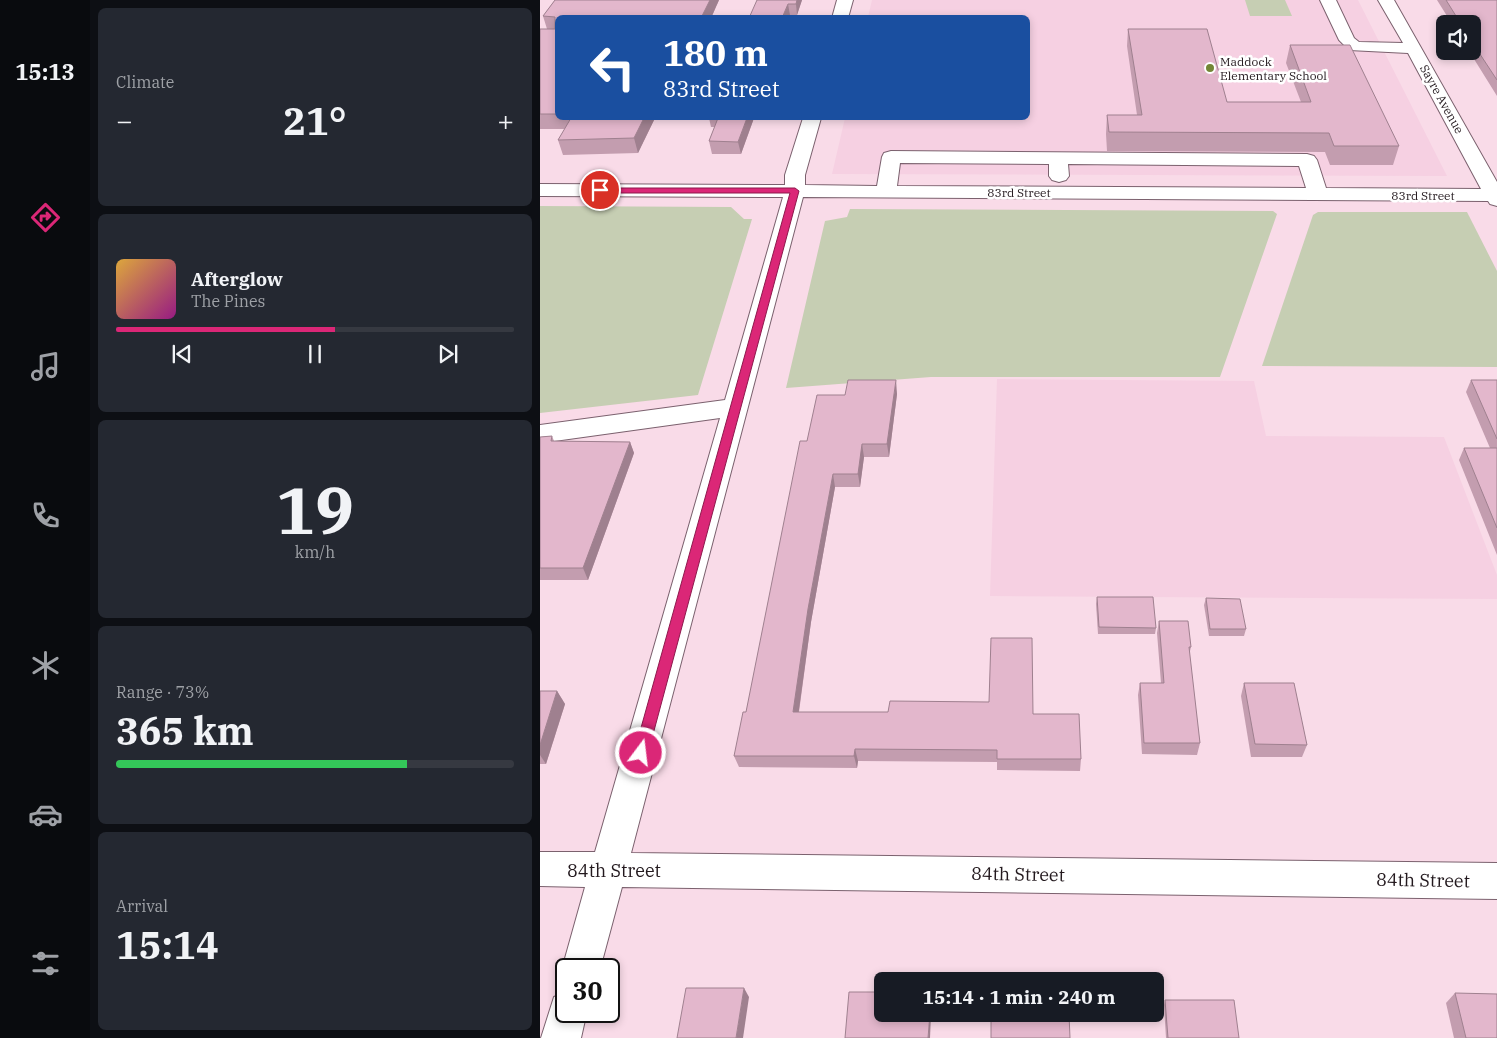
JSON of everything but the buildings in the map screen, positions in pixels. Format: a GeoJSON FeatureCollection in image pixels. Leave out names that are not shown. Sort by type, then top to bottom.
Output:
{"type":"FeatureCollection","features":[{"type":"Feature","properties":{"kind":"street"},"geometry":{"type":"LineString","coordinates":[[841,15],[845,0]]}},
{"type":"Feature","properties":{"kind":"street"},"geometry":{"type":"LineString","coordinates":[[1328,0],[1347,40],[1356,46],[1414,48]]}},
{"type":"Feature","properties":{"kind":"street","name":"Sayre Avenue"},"geometry":{"type":"LineString","coordinates":[[1386,0],[1496,197]]}},
{"type":"Feature","properties":{"kind":"street"},"geometry":{"type":"LineString","coordinates":[[583,958],[795,191],[795,175],[811,120]]}},
{"type":"Feature","properties":{"kind":"street"},"geometry":{"type":"LineString","coordinates":[[886,192],[891,157],[1307,160],[1318,194]]}},
{"type":"Feature","properties":{"kind":"street"},"geometry":{"type":"LineString","coordinates":[[1058,158],[1060,192]]}},
{"type":"Feature","properties":{"kind":"street","name":"83rd Street"},"geometry":{"type":"LineString","coordinates":[[540,190],[1060,192],[1496,197]]}},
{"type":"Feature","properties":{"kind":"street"},"geometry":{"type":"LineString","coordinates":[[540,434],[736,407]]}},
{"type":"Feature","properties":{"kind":"street","name":"84th Street"},"geometry":{"type":"LineString","coordinates":[[540,869],[1497,881]]}},
{"type":"Feature","properties":{"kind":"street"},"geometry":{"type":"LineString","coordinates":[[561,1038],[565,1023]]}},
{"type":"Feature","properties":{"kind":"shaded area","name":"Maddock Elementary School"},"geometry":{"type":"Polygon","coordinates":[[[872,0],[1358,0],[1447,176],[832,174],[845,120],[1030,120],[1030,15],[868,15],[872,0]]]}},
{"type":"Feature","properties":{"kind":"shaded area"},"geometry":{"type":"Polygon","coordinates":[[[997,379],[1254,381],[1266,436],[1444,437],[1497,575],[1497,599],[990,596],[997,379]]]}},
{"type":"Feature","properties":{"kind":"green space"},"geometry":{"type":"Polygon","coordinates":[[[1245,0],[1285,0],[1292,16],[1250,16],[1245,0]]]}},
{"type":"Feature","properties":{"kind":"green space"},"geometry":{"type":"Polygon","coordinates":[[[540,206],[731,207],[744,219],[752,219],[698,395],[540,413],[540,206]]]}},
{"type":"Feature","properties":{"kind":"green space"},"geometry":{"type":"Polygon","coordinates":[[[850,209],[1273,211],[1277,214],[1220,377],[931,377],[786,388],[825,221],[847,217],[850,209]]]}},
{"type":"Feature","properties":{"kind":"green space"},"geometry":{"type":"Polygon","coordinates":[[[1318,212],[1467,212],[1497,271],[1497,367],[1262,366],[1313,215],[1318,212]]]}},
{"type":"Feature","properties":{"kind":"place","name":"Maddock Elementary School"},"geometry":{"type":"Point","coordinates":[1210,68]}},
{"type":"Feature","properties":{"kind":"route"},"geometry":{"type":"LineString","coordinates":[[600,190],[795,191],[641,753]]}}]}
